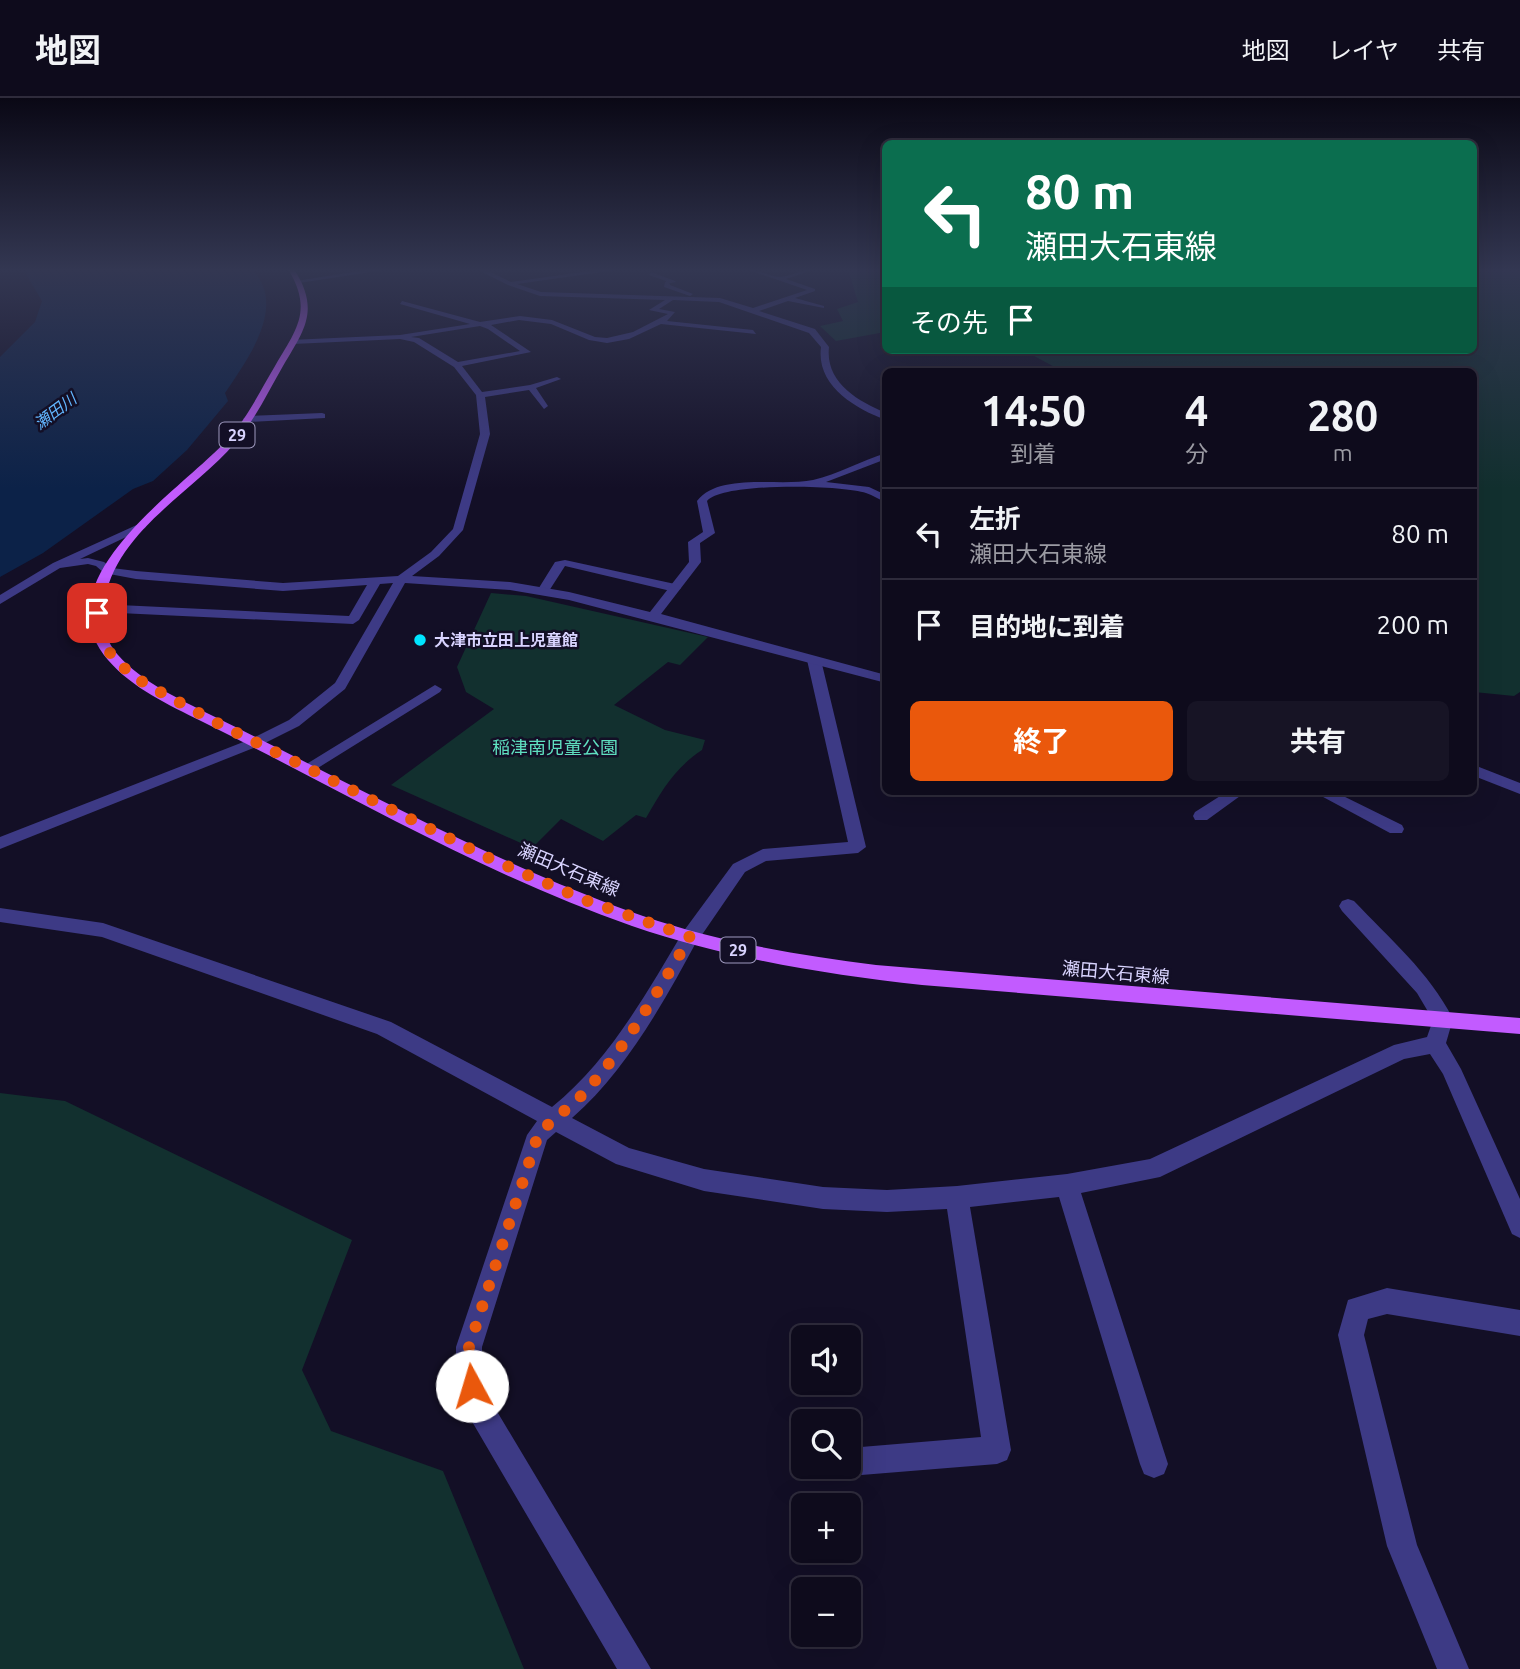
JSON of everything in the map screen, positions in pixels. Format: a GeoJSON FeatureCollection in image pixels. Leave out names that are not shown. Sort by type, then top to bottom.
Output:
{"type":"FeatureCollection","features":[{"type":"Feature","properties":{"kind":"main road","name":"瀬田大石東線"},"geometry":{"type":"LineString","coordinates":[[293,342],[231,442],[141,526],[108,571],[96,608],[102,643],[120,665],[144,683],[493,860],[585,900],[690,937],[748,952],[938,979],[1520,1026]]}},
{"type":"Feature","properties":{"kind":"street"},"geometry":{"type":"LineString","coordinates":[[0,843],[256,742],[295,723],[340,686],[401,579],[435,554],[458,530],[485,434],[480,395],[457,365],[420,342]]}},
{"type":"Feature","properties":{"kind":"street"},"geometry":{"type":"LineString","coordinates":[[457,365],[527,352],[513,342]]}},
{"type":"Feature","properties":{"kind":"street"},"geometry":{"type":"LineString","coordinates":[[821,342],[825,347],[822,357],[830,377],[860,405],[882,415]]}},
{"type":"Feature","properties":{"kind":"street"},"geometry":{"type":"LineString","coordinates":[[480,395],[531,387],[557,379]]}},
{"type":"Feature","properties":{"kind":"street"},"geometry":{"type":"LineString","coordinates":[[531,387],[544,406]]}},
{"type":"Feature","properties":{"kind":"street"},"geometry":{"type":"LineString","coordinates":[[247,419],[321,416]]}},
{"type":"Feature","properties":{"kind":"street"},"geometry":{"type":"LineString","coordinates":[[813,483],[882,457]]}},
{"type":"Feature","properties":{"kind":"street"},"geometry":{"type":"LineString","coordinates":[[653,616],[695,562],[694,542],[709,533],[702,500],[707,495],[741,486],[813,483],[869,490],[882,497]]}},
{"type":"Feature","properties":{"kind":"street"},"geometry":{"type":"LineString","coordinates":[[0,600],[57,565],[141,526]]}},
{"type":"Feature","properties":{"kind":"street"},"geometry":{"type":"LineString","coordinates":[[538,590],[551,556]]}},
{"type":"Feature","properties":{"kind":"street"},"geometry":{"type":"LineString","coordinates":[[57,565],[88,561],[100,564],[108,571],[283,587],[401,579],[538,590],[653,616],[882,678]]}},
{"type":"Feature","properties":{"kind":"street"},"geometry":{"type":"LineString","coordinates":[[538,590],[559,564],[565,563],[675,588]]}},
{"type":"Feature","properties":{"kind":"street"},"geometry":{"type":"LineString","coordinates":[[119,609],[353,620],[376,580]]}},
{"type":"Feature","properties":{"kind":"street"},"geometry":{"type":"LineString","coordinates":[[635,1669],[477,1403],[468,1368],[469,1347],[538,1135],[553,1118],[582,1095],[639,1021],[690,937],[739,868],[763,855],[858,847],[814,660]]}},
{"type":"Feature","properties":{"kind":"street"},"geometry":{"type":"LineString","coordinates":[[308,768],[435,689]]}},
{"type":"Feature","properties":{"kind":"street"},"geometry":{"type":"LineString","coordinates":[[1477,772],[1520,789]]}},
{"type":"Feature","properties":{"kind":"street"},"geometry":{"type":"LineString","coordinates":[[1201,816],[1232,795]]}},
{"type":"Feature","properties":{"kind":"street"},"geometry":{"type":"LineString","coordinates":[[1328,795],[1396,830]]}},
{"type":"Feature","properties":{"kind":"street"},"geometry":{"type":"LineString","coordinates":[[1348,906],[1424,988],[1443,1019],[1435,1045]]}},
{"type":"Feature","properties":{"kind":"street"},"geometry":{"type":"LineString","coordinates":[[0,915],[103,930],[384,1028],[624,1157],[704,1180],[823,1198],[887,1201],[957,1197],[1067,1185],[1152,1169],[1401,1051],[1435,1045]]}},
{"type":"Feature","properties":{"kind":"street"},"geometry":{"type":"LineString","coordinates":[[1435,1045],[1451,1069],[1520,1226]]}},
{"type":"Feature","properties":{"kind":"street"},"geometry":{"type":"LineString","coordinates":[[1067,1185],[1153,1464]]}},
{"type":"Feature","properties":{"kind":"street"},"geometry":{"type":"LineString","coordinates":[[861,1461],[998,1450],[957,1197]]}},
{"type":"Feature","properties":{"kind":"street"},"geometry":{"type":"LineString","coordinates":[[1453,1669],[1402,1546],[1351,1335],[1357,1309],[1387,1301],[1520,1323]]}},
{"type":"Feature","properties":{"kind":"green space"},"geometry":{"type":"Polygon","coordinates":[[[1477,342],[1520,342],[1520,692],[1514,696],[1477,692],[1477,368],[1056,368],[1030,354],[1477,354],[1477,342]]]}},
{"type":"Feature","properties":{"kind":"green space","name":"稲津南児童公園"},"geometry":{"type":"Polygon","coordinates":[[[491,593],[526,596],[708,637],[680,665],[668,662],[614,705],[665,730],[705,740],[702,750],[670,780],[646,818],[636,815],[603,841],[561,819],[532,848],[391,785],[494,709],[466,692],[457,667],[491,593]]]}},
{"type":"Feature","properties":{"kind":"green space"},"geometry":{"type":"Polygon","coordinates":[[[0,1093],[65,1101],[352,1240],[302,1370],[331,1431],[443,1471],[524,1669],[0,1669],[0,1093]]]}},
{"type":"Feature","properties":{"kind":"water","name":"瀬田川"},"geometry":{"type":"Polygon","coordinates":[[[15,342],[256,342],[225,393],[228,401],[187,450],[153,481],[133,489],[43,553],[0,577],[0,357],[15,342]]]}},
{"type":"Feature","properties":{"kind":"place","name":"大津市立田上児童館"},"geometry":{"type":"Point","coordinates":[420,640]}},
{"type":"Feature","properties":{"kind":"route"},"geometry":{"type":"LineString","coordinates":[[97,613],[102,643],[120,665],[144,683],[219,724],[493,860],[585,900],[690,937],[639,1021],[582,1095],[553,1118],[538,1135],[469,1347],[468,1368],[472,1386]]}}]}
